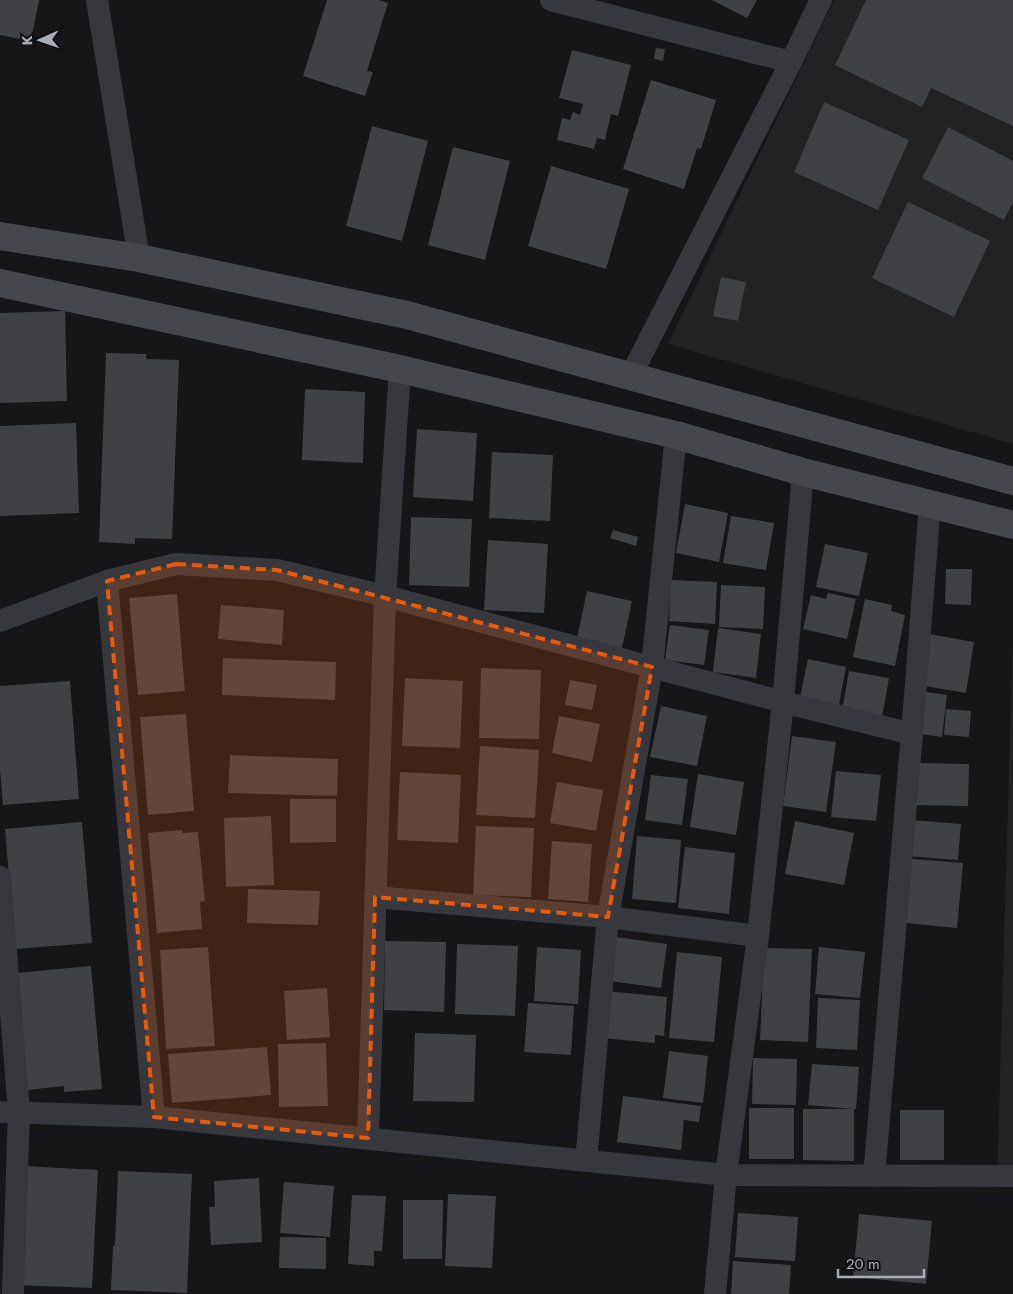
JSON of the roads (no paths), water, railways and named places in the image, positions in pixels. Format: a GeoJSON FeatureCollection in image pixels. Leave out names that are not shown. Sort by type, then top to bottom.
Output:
{"type":"FeatureCollection","features":[{"type":"Feature","properties":{"kind":"main road"},"geometry":{"type":"LineString","coordinates":[[0,236],[139,258],[406,315],[1013,481]]}},
{"type":"Feature","properties":{"kind":"main road"},"geometry":{"type":"LineString","coordinates":[[0,283],[400,369],[676,435],[803,472],[1013,525]]}},
{"type":"Feature","properties":{"kind":"street"},"geometry":{"type":"LineString","coordinates":[[97,0],[139,258]]}},
{"type":"Feature","properties":{"kind":"street"},"geometry":{"type":"LineString","coordinates":[[551,0],[791,62]]}},
{"type":"Feature","properties":{"kind":"street"},"geometry":{"type":"LineString","coordinates":[[630,377],[821,0]]}},
{"type":"Feature","properties":{"kind":"street"},"geometry":{"type":"LineString","coordinates":[[368,1138],[386,596],[400,369]]}},
{"type":"Feature","properties":{"kind":"street"},"geometry":{"type":"LineString","coordinates":[[586,1161],[608,917],[652,667],[676,435]]}},
{"type":"Feature","properties":{"kind":"street"},"geometry":{"type":"LineString","coordinates":[[715,1294],[726,1175],[758,936],[783,702],[803,472]]}},
{"type":"Feature","properties":{"kind":"street"},"geometry":{"type":"LineString","coordinates":[[874,1176],[930,503]]}},
{"type":"Feature","properties":{"kind":"street"},"geometry":{"type":"LineString","coordinates":[[0,621],[107,581],[176,564],[277,570],[386,596],[783,702],[912,734]]}},
{"type":"Feature","properties":{"kind":"street"},"geometry":{"type":"LineString","coordinates":[[107,581],[154,1117]]}},
{"type":"Feature","properties":{"kind":"street"},"geometry":{"type":"LineString","coordinates":[[0,876],[10,1111],[13,1294]]}},
{"type":"Feature","properties":{"kind":"street"},"geometry":{"type":"LineString","coordinates":[[375,897],[608,917],[758,936]]}},
{"type":"Feature","properties":{"kind":"street"},"geometry":{"type":"LineString","coordinates":[[10,1111],[154,1117],[726,1175],[1013,1176]]}}]}
